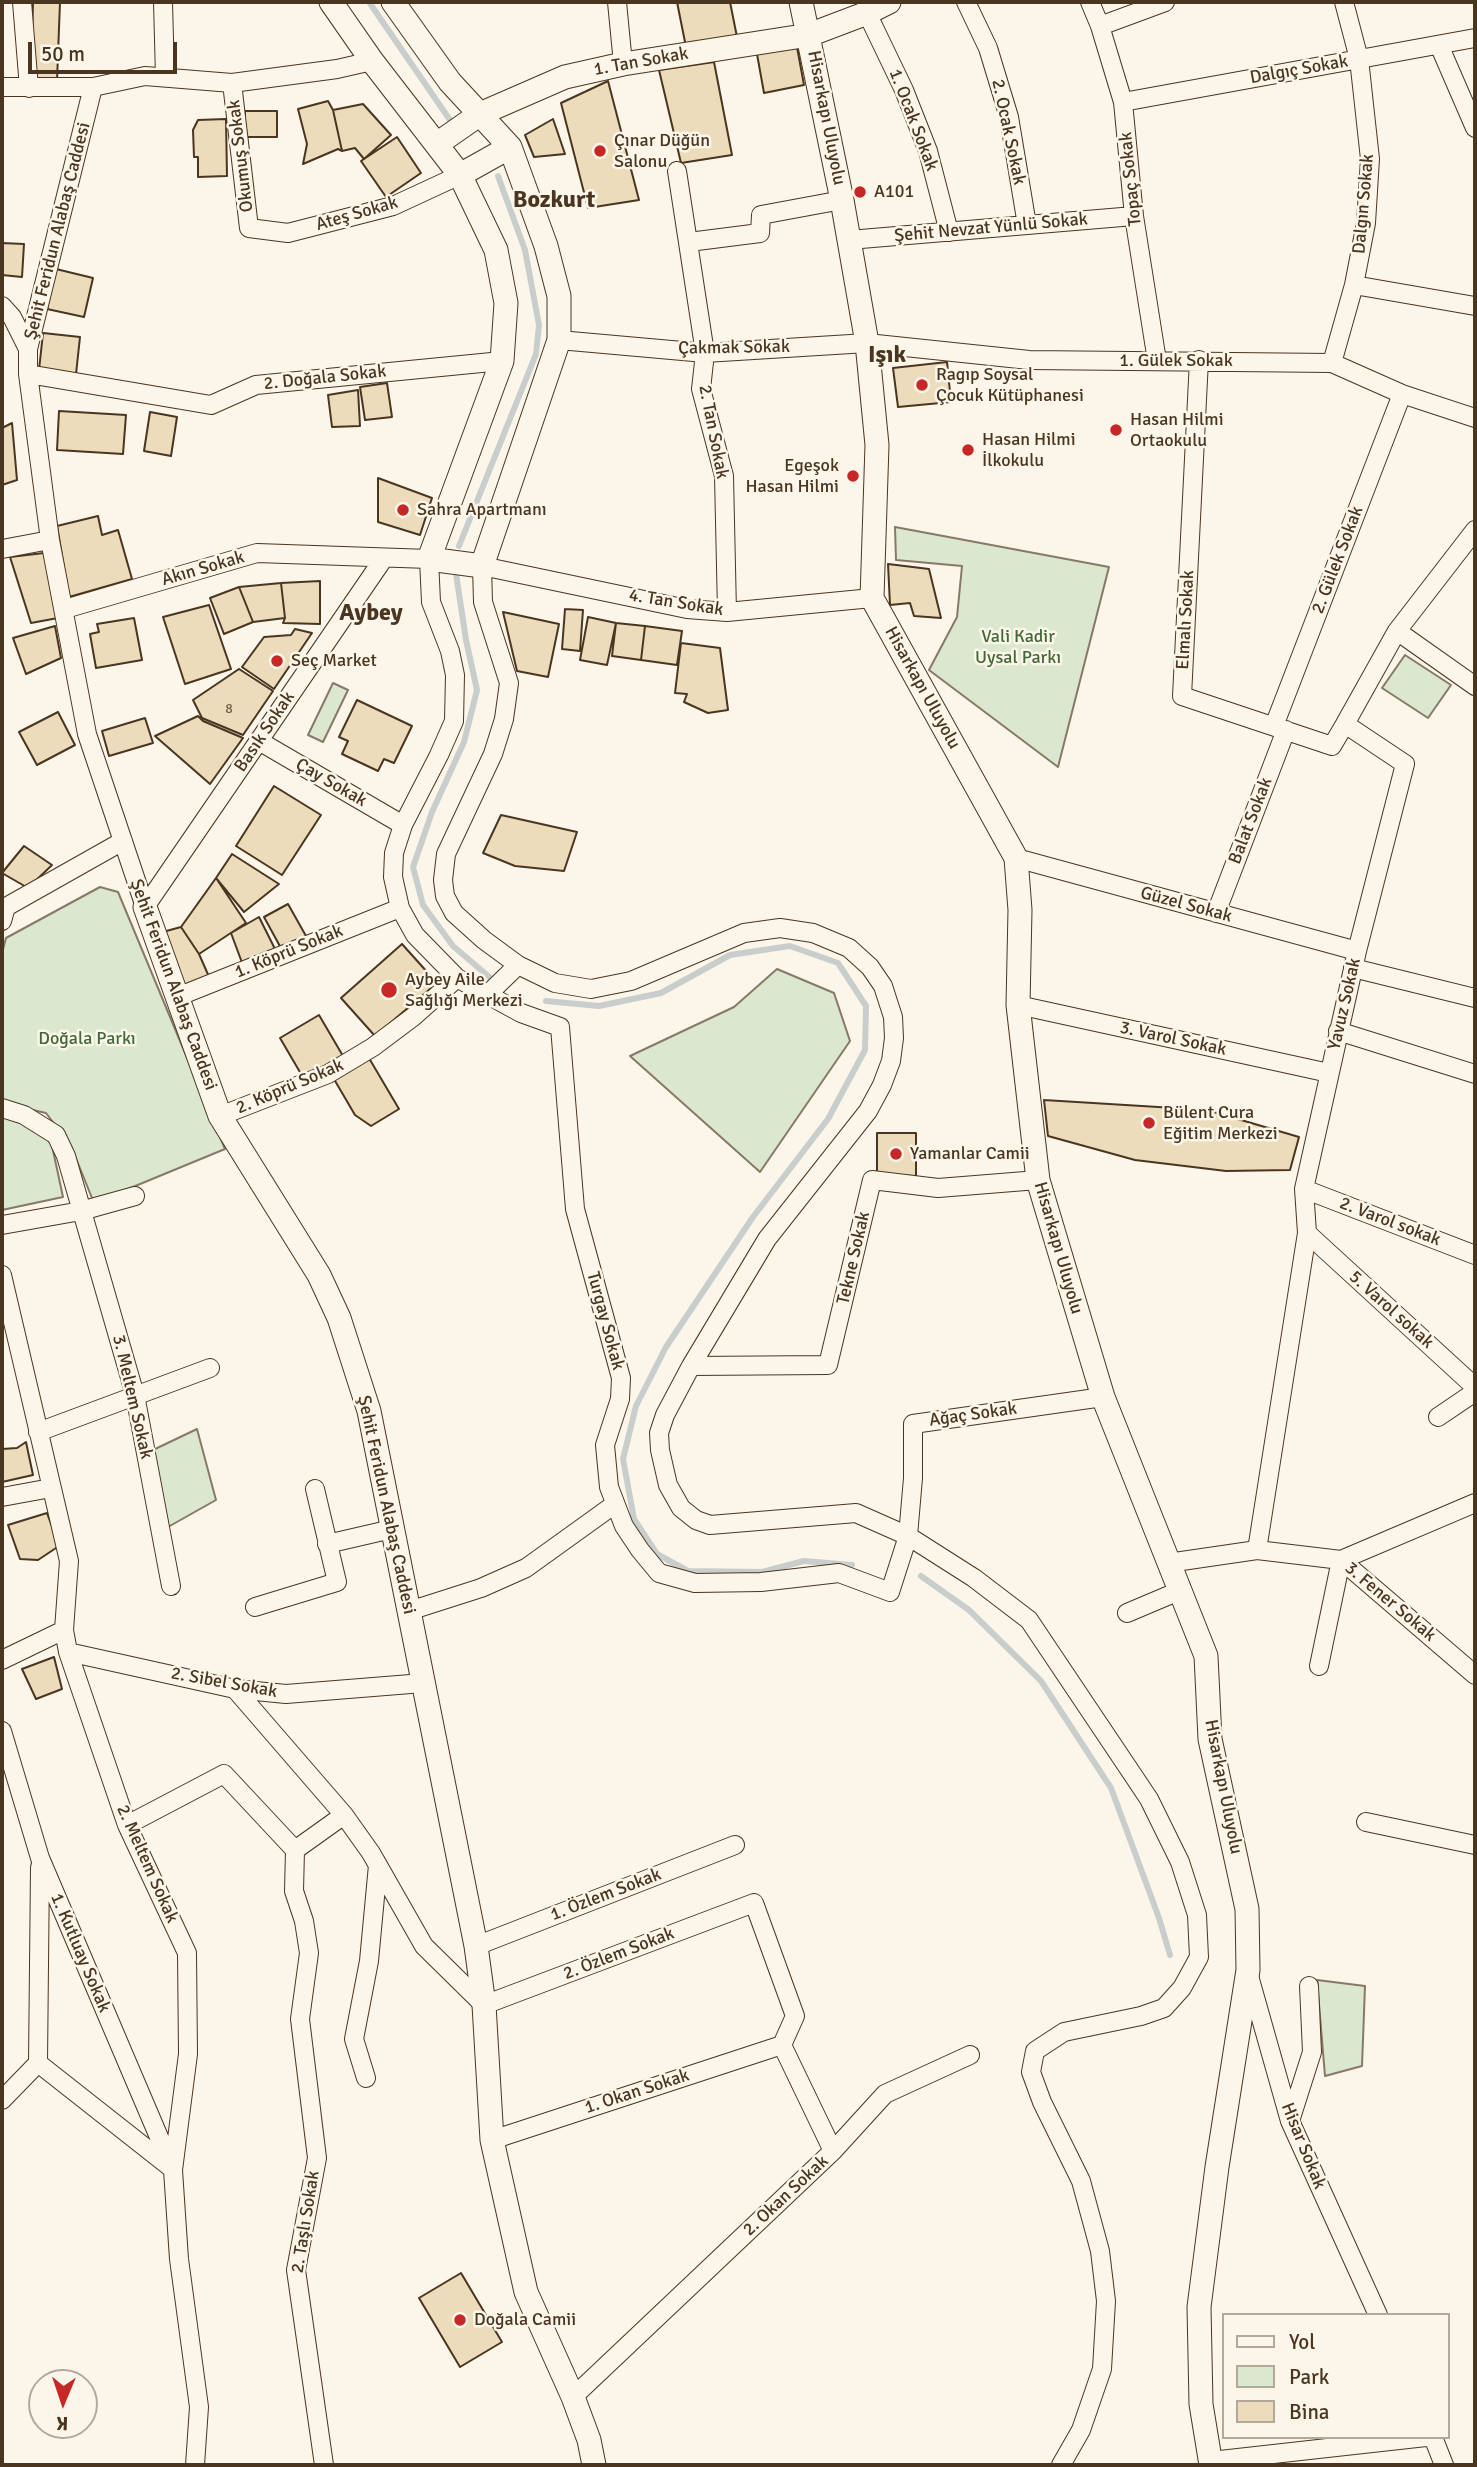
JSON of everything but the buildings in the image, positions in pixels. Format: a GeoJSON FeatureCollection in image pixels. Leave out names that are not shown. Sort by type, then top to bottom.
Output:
{"type":"FeatureCollection","features":[{"type":"Feature","properties":{"kind":"street"},"geometry":{"type":"LineString","coordinates":[[22,2],[30,88]]}},
{"type":"Feature","properties":{"kind":"street"},"geometry":{"type":"LineString","coordinates":[[163,2],[165,77]]}},
{"type":"Feature","properties":{"kind":"street"},"geometry":{"type":"LineString","coordinates":[[331,2],[372,61],[460,175],[496,250],[506,303],[502,361],[429,559],[431,602],[456,675],[454,721],[403,825],[394,853],[393,877],[400,908],[415,935],[457,978],[487,995],[518,965]]}},
{"type":"Feature","properties":{"kind":"street"},"geometry":{"type":"LineString","coordinates":[[393,2],[450,82],[510,147],[546,246],[559,296],[559,340],[482,566],[483,602],[509,683],[504,719],[493,754],[446,854],[443,880],[445,896],[454,913],[518,965],[555,983],[592,989],[631,981],[744,933],[780,928],[813,933],[849,948],[870,967],[883,986],[893,1017],[891,1061],[882,1086],[868,1111],[766,1239],[665,1415],[659,1433],[668,1485],[681,1508],[696,1520],[710,1525],[856,1513],[908,1536],[974,1578],[1029,1620],[1149,1799],[1180,1862],[1197,1915],[1199,1957],[1182,1988],[1164,2008],[1141,2016],[1064,2032],[1035,2051],[1031,2073],[1042,2102],[1081,2181],[1100,2251],[1106,2301],[1102,2369],[1081,2430],[1061,2465]]}},
{"type":"Feature","properties":{"kind":"street"},"geometry":{"type":"LineString","coordinates":[[617,2],[624,64]]}},
{"type":"Feature","properties":{"kind":"street","name":"Hisarkapı Uluyolu"},"geometry":{"type":"LineString","coordinates":[[801,2],[842,200],[866,343],[877,445],[872,598],[1016,858],[1020,909],[1018,1005],[1038,1180],[1103,1397],[1206,1656],[1210,1739],[1247,1909],[1248,1969],[1217,2167],[1199,2307],[1201,2403],[1211,2463]]}},
{"type":"Feature","properties":{"kind":"street","name":"1. Tan Sokak"},"geometry":{"type":"LineString","coordinates":[[437,144],[480,114],[565,77],[624,64],[809,34],[889,2]]}},
{"type":"Feature","properties":{"kind":"street","name":"2. Ocak Sokak"},"geometry":{"type":"LineString","coordinates":[[966,2],[988,48],[1009,117],[1027,225]]}},
{"type":"Feature","properties":{"kind":"street","name":"Topaç Sokak"},"geometry":{"type":"LineString","coordinates":[[1090,2],[1123,102],[1134,216],[1157,360]]}},
{"type":"Feature","properties":{"kind":"street"},"geometry":{"type":"LineString","coordinates":[[1100,26],[1165,2]]}},
{"type":"Feature","properties":{"kind":"street","name":"Dalgın Sokak"},"geometry":{"type":"LineString","coordinates":[[1332,363],[1354,285],[1366,223],[1370,159],[1359,59],[1344,2]]}},
{"type":"Feature","properties":{"kind":"street","name":"1. Ocak Sokak"},"geometry":{"type":"LineString","coordinates":[[867,13],[904,90],[928,151],[949,232]]}},
{"type":"Feature","properties":{"kind":"street","name":"Dalgıç Sokak"},"geometry":{"type":"LineString","coordinates":[[1123,102],[1475,38]]}},
{"type":"Feature","properties":{"kind":"street"},"geometry":{"type":"LineString","coordinates":[[1439,45],[1475,128]]}},
{"type":"Feature","properties":{"kind":"street"},"geometry":{"type":"LineString","coordinates":[[2,87],[93,88],[145,76],[232,83],[337,69],[372,61]]}},
{"type":"Feature","properties":{"kind":"street","name":"Okumuş Sokak"},"geometry":{"type":"LineString","coordinates":[[232,83],[249,228]]}},
{"type":"Feature","properties":{"kind":"street","name":"Şehit Feridun Alabaş Caddesi"},"geometry":{"type":"LineString","coordinates":[[93,88],[28,349],[28,374],[50,540],[87,734],[145,907],[220,1116],[319,1275],[339,1318],[369,1411],[476,1946],[484,2005],[492,2140],[526,2292],[573,2396],[589,2440],[594,2465]]}},
{"type":"Feature","properties":{"kind":"street"},"geometry":{"type":"LineString","coordinates":[[460,175],[510,147]]}},
{"type":"Feature","properties":{"kind":"street","name":"2. Tan Sokak"},"geometry":{"type":"LineString","coordinates":[[677,171],[705,353],[701,389],[724,476],[727,612]]}},
{"type":"Feature","properties":{"kind":"street","name":"Ateş Sokak"},"geometry":{"type":"LineString","coordinates":[[249,228],[288,233],[393,206],[460,175]]}},
{"type":"Feature","properties":{"kind":"street"},"geometry":{"type":"LineString","coordinates":[[689,242],[760,233],[761,215],[842,200]]}},
{"type":"Feature","properties":{"kind":"street","name":"Şehit Nevzat Yünlü Sokak"},"geometry":{"type":"LineString","coordinates":[[849,240],[1134,216]]}},
{"type":"Feature","properties":{"kind":"street"},"geometry":{"type":"LineString","coordinates":[[1354,285],[1475,306]]}},
{"type":"Feature","properties":{"kind":"street"},"geometry":{"type":"LineString","coordinates":[[2,306],[12,317],[28,349]]}},
{"type":"Feature","properties":{"kind":"street","name":"Çakmak Sokak"},"geometry":{"type":"LineString","coordinates":[[559,340],[705,353],[866,343]]}},
{"type":"Feature","properties":{"kind":"street","name":"1. Gülek Sokak"},"geometry":{"type":"LineString","coordinates":[[866,343],[1029,360],[1332,363],[1402,394],[1475,418]]}},
{"type":"Feature","properties":{"kind":"street","name":"Elmalı Sokak"},"geometry":{"type":"LineString","coordinates":[[1199,360],[1182,696],[1332,746],[1345,724]]}},
{"type":"Feature","properties":{"kind":"street","name":"2. Doğala Sokak"},"geometry":{"type":"LineString","coordinates":[[28,374],[211,405],[256,385],[502,361]]}},
{"type":"Feature","properties":{"kind":"street","name":"2. Gülek Sokak"},"geometry":{"type":"LineString","coordinates":[[1280,728],[1402,394]]}},
{"type":"Feature","properties":{"kind":"street"},"geometry":{"type":"LineString","coordinates":[[1345,724],[1397,631],[1475,530]]}},
{"type":"Feature","properties":{"kind":"street"},"geometry":{"type":"LineString","coordinates":[[2,549],[50,540]]}},
{"type":"Feature","properties":{"kind":"street","name":"Akın Sokak"},"geometry":{"type":"LineString","coordinates":[[65,609],[257,553],[429,559]]}},
{"type":"Feature","properties":{"kind":"street","name":"Basık Sokak"},"geometry":{"type":"LineString","coordinates":[[145,907],[384,558]]}},
{"type":"Feature","properties":{"kind":"street"},"geometry":{"type":"LineString","coordinates":[[429,559],[482,566]]}},
{"type":"Feature","properties":{"kind":"street","name":"4. Tan Sokak"},"geometry":{"type":"LineString","coordinates":[[482,566],[687,608],[727,612],[872,598]]}},
{"type":"Feature","properties":{"kind":"street"},"geometry":{"type":"LineString","coordinates":[[1397,631],[1475,686]]}},
{"type":"Feature","properties":{"kind":"street","name":"Yavuz Sokak"},"geometry":{"type":"LineString","coordinates":[[1257,1550],[1307,1233],[1304,1189],[1355,959],[1405,764],[1345,724]]}},
{"type":"Feature","properties":{"kind":"street","name":"Balat Sokak"},"geometry":{"type":"LineString","coordinates":[[1216,913],[1280,728]]}},
{"type":"Feature","properties":{"kind":"street","name":"Çay Sokak"},"geometry":{"type":"LineString","coordinates":[[259,741],[403,825]]}},
{"type":"Feature","properties":{"kind":"street"},"geometry":{"type":"LineString","coordinates":[[3,911],[123,841]]}},
{"type":"Feature","properties":{"kind":"street","name":"Güzel Sokak"},"geometry":{"type":"LineString","coordinates":[[1016,858],[1216,913],[1475,998]]}},
{"type":"Feature","properties":{"kind":"street","name":"1. Köprü Sokak"},"geometry":{"type":"LineString","coordinates":[[177,996],[400,908]]}},
{"type":"Feature","properties":{"kind":"street","name":"2. Köprü Sokak"},"geometry":{"type":"LineString","coordinates":[[220,1116],[328,1074],[373,1047],[413,1017],[457,978]]}},
{"type":"Feature","properties":{"kind":"street","name":"Turgay Sokak"},"geometry":{"type":"LineString","coordinates":[[487,995],[521,1013],[560,1027],[575,1209],[621,1378],[620,1399],[605,1446],[609,1487],[624,1526],[640,1550],[659,1573],[695,1583],[761,1582],[839,1573],[891,1592],[908,1536]]}},
{"type":"Feature","properties":{"kind":"street","name":"3. Varol Sokak"},"geometry":{"type":"LineString","coordinates":[[1018,1005],[1329,1073]]}},
{"type":"Feature","properties":{"kind":"street"},"geometry":{"type":"LineString","coordinates":[[1338,1031],[1475,1074]]}},
{"type":"Feature","properties":{"kind":"street","name":"3. Meltem Sokak"},"geometry":{"type":"LineString","coordinates":[[2,1108],[24,1115],[56,1135],[66,1156],[135,1395],[171,1586]]}},
{"type":"Feature","properties":{"kind":"street","name":"Tekne Sokak"},"geometry":{"type":"LineString","coordinates":[[691,1366],[828,1365],[872,1180],[938,1188],[1038,1180]]}},
{"type":"Feature","properties":{"kind":"street","name":"2. Varol sokak"},"geometry":{"type":"LineString","coordinates":[[1304,1189],[1475,1255]]}},
{"type":"Feature","properties":{"kind":"street"},"geometry":{"type":"LineString","coordinates":[[2,1225],[81,1211],[135,1196]]}},
{"type":"Feature","properties":{"kind":"street","name":"5. Varol sokak"},"geometry":{"type":"LineString","coordinates":[[1307,1233],[1475,1390],[1437,1417]]}},
{"type":"Feature","properties":{"kind":"street","name":"2. Meltem Sokak"},"geometry":{"type":"LineString","coordinates":[[2,1275],[69,1561],[64,1630],[68,1652],[127,1825],[187,1953],[188,2054],[173,2169],[179,2259],[199,2407],[195,2465]]}},
{"type":"Feature","properties":{"kind":"street"},"geometry":{"type":"LineString","coordinates":[[38,1432],[210,1368]]}},
{"type":"Feature","properties":{"kind":"street","name":"Ağaç Sokak"},"geometry":{"type":"LineString","coordinates":[[908,1536],[913,1478],[913,1424],[1103,1397]]}},
{"type":"Feature","properties":{"kind":"street"},"geometry":{"type":"LineString","coordinates":[[2,1497],[51,1488]]}},
{"type":"Feature","properties":{"kind":"street"},"geometry":{"type":"LineString","coordinates":[[256,1607],[337,1582],[315,1489]]}},
{"type":"Feature","properties":{"kind":"street"},"geometry":{"type":"LineString","coordinates":[[1319,1666],[1341,1560],[1475,1503]]}},
{"type":"Feature","properties":{"kind":"street"},"geometry":{"type":"LineString","coordinates":[[409,1611],[481,1588],[526,1568],[615,1504]]}},
{"type":"Feature","properties":{"kind":"street"},"geometry":{"type":"LineString","coordinates":[[327,1544],[392,1529]]}},
{"type":"Feature","properties":{"kind":"street","name":"3. Fener Sokak"},"geometry":{"type":"LineString","coordinates":[[1168,1563],[1257,1550],[1341,1560],[1473,1669]]}},
{"type":"Feature","properties":{"kind":"street"},"geometry":{"type":"LineString","coordinates":[[1127,1613],[1179,1591]]}},
{"type":"Feature","properties":{"kind":"street"},"geometry":{"type":"LineString","coordinates":[[2,1660],[64,1630]]}},
{"type":"Feature","properties":{"kind":"street","name":"2. Sibel Sokak"},"geometry":{"type":"LineString","coordinates":[[68,1652],[235,1689],[286,1694],[423,1683]]}},
{"type":"Feature","properties":{"kind":"street"},"geometry":{"type":"LineString","coordinates":[[235,1689],[344,1815],[378,1866],[424,1946],[484,2005]]}},
{"type":"Feature","properties":{"kind":"street","name":"1. Kutluay Sokak"},"geometry":{"type":"LineString","coordinates":[[2,1731],[40,1858],[173,2169]]}},
{"type":"Feature","properties":{"kind":"street"},"geometry":{"type":"LineString","coordinates":[[127,1825],[224,1773],[295,1850],[344,1815]]}},
{"type":"Feature","properties":{"kind":"street"},"geometry":{"type":"LineString","coordinates":[[1366,1822],[1475,1845]]}},
{"type":"Feature","properties":{"kind":"street","name":"1. Özlem Sokak"},"geometry":{"type":"LineString","coordinates":[[476,1946],[735,1845]]}},
{"type":"Feature","properties":{"kind":"street","name":"2. Taşlı Sokak"},"geometry":{"type":"LineString","coordinates":[[295,1850],[294,1891],[304,1921],[309,1953],[300,2019],[317,2158],[296,2270],[324,2465]]}},
{"type":"Feature","properties":{"kind":"street"},"geometry":{"type":"LineString","coordinates":[[2,2100],[38,2063],[40,1858]]}},
{"type":"Feature","properties":{"kind":"street"},"geometry":{"type":"LineString","coordinates":[[366,2078],[354,2039],[369,1961],[378,1866]]}},
{"type":"Feature","properties":{"kind":"street","name":"2. Özlem Sokak"},"geometry":{"type":"LineString","coordinates":[[484,2005],[754,1903],[795,2016],[782,2045]]}},
{"type":"Feature","properties":{"kind":"street","name":"Hisar Sokak"},"geometry":{"type":"LineString","coordinates":[[1248,1969],[1290,2121],[1377,2313]]}},
{"type":"Feature","properties":{"kind":"street"},"geometry":{"type":"LineString","coordinates":[[1290,2121],[1312,2052],[1310,1986]]}},
{"type":"Feature","properties":{"kind":"street","name":"1. Okan Sokak"},"geometry":{"type":"LineString","coordinates":[[492,2140],[782,2045]]}},
{"type":"Feature","properties":{"kind":"street","name":"2. Okan Sokak"},"geometry":{"type":"LineString","coordinates":[[573,2396],[833,2151],[782,2045]]}},
{"type":"Feature","properties":{"kind":"street"},"geometry":{"type":"LineString","coordinates":[[833,2151],[885,2094],[970,2055]]}},
{"type":"Feature","properties":{"kind":"street"},"geometry":{"type":"LineString","coordinates":[[38,2063],[173,2169]]}},
{"type":"Feature","properties":{"kind":"street"},"geometry":{"type":"LineString","coordinates":[[1211,2463],[1409,2439]]}},
{"type":"Feature","properties":{"kind":"street"},"geometry":{"type":"LineString","coordinates":[[1434,2439],[1444,2465]]}},
{"type":"Feature","properties":{"kind":"green space","name":"Vali Kadir Uysal Parkı"},"geometry":{"type":"Polygon","coordinates":[[[895,527],[1109,567],[1058,767],[929,670],[957,617],[962,566],[896,560],[895,527]]]}},
{"type":"Feature","properties":{"kind":"green space"},"geometry":{"type":"Polygon","coordinates":[[[1405,655],[1451,685],[1428,718],[1382,688],[1405,655]]]}},
{"type":"Feature","properties":{"kind":"green space"},"geometry":{"type":"Polygon","coordinates":[[[333,683],[348,690],[323,742],[308,735],[333,683]]]}},
{"type":"Feature","properties":{"kind":"green space","name":"Doğala Parkı"},"geometry":{"type":"Polygon","coordinates":[[[100,887],[118,892],[225,1149],[94,1203],[71,1146],[46,1113],[2,1103],[2,953],[6,938],[100,887]]]}},
{"type":"Feature","properties":{"kind":"green space"},"geometry":{"type":"Polygon","coordinates":[[[777,969],[834,993],[850,1041],[760,1172],[630,1056],[734,1007],[777,969]]]}},
{"type":"Feature","properties":{"kind":"green space"},"geometry":{"type":"Polygon","coordinates":[[[2,1116],[24,1119],[51,1141],[63,1197],[2,1210],[2,1116]]]}},
{"type":"Feature","properties":{"kind":"green space"},"geometry":{"type":"Polygon","coordinates":[[[197,1429],[216,1500],[168,1527],[153,1450],[197,1429]]]}},
{"type":"Feature","properties":{"kind":"green space"},"geometry":{"type":"Polygon","coordinates":[[[1317,1980],[1365,1986],[1362,2066],[1325,2076],[1317,1980]]]}},
{"type":"Feature","properties":{"kind":"waterway"},"geometry":{"type":"LineString","coordinates":[[369,2],[452,123]]}},
{"type":"Feature","properties":{"kind":"waterway"},"geometry":{"type":"LineString","coordinates":[[459,546],[536,354],[539,325],[525,250],[498,176]]}},
{"type":"Feature","properties":{"kind":"waterway"},"geometry":{"type":"LineString","coordinates":[[456,574],[477,690],[464,742],[432,812],[413,867],[423,905],[453,946],[494,981]]}},
{"type":"Feature","properties":{"kind":"waterway"},"geometry":{"type":"LineString","coordinates":[[546,1001],[599,1006],[661,993],[730,955],[790,946],[838,963],[866,1006],[865,1050],[828,1119],[753,1217],[666,1347],[636,1406],[623,1459],[634,1519],[657,1554],[688,1571],[762,1572],[804,1561],[852,1565]]}},
{"type":"Feature","properties":{"kind":"waterway"},"geometry":{"type":"LineString","coordinates":[[921,1576],[969,1610],[1041,1681],[1111,1788],[1170,1955]]}},
{"type":"Feature","properties":{"kind":"place","name":"Çınar Düğün Salonu"},"geometry":{"type":"Point","coordinates":[600,151]}},
{"type":"Feature","properties":{"kind":"place","name":"A101"},"geometry":{"type":"Point","coordinates":[860,192]}},
{"type":"Feature","properties":{"kind":"place","name":"Ragıp Soysal Çocuk Kütüphanesi"},"geometry":{"type":"Point","coordinates":[922,385]}},
{"type":"Feature","properties":{"kind":"place","name":"Hasan Hilmi Ortaokulu"},"geometry":{"type":"Point","coordinates":[1116,430]}},
{"type":"Feature","properties":{"kind":"place","name":"Hasan Hilmi İlkokulu"},"geometry":{"type":"Point","coordinates":[968,450]}},
{"type":"Feature","properties":{"kind":"place","name":"Egeşok Hasan Hilmi"},"geometry":{"type":"Point","coordinates":[853,476]}},
{"type":"Feature","properties":{"kind":"place","name":"Sahra Apartmanı"},"geometry":{"type":"Point","coordinates":[403,510]}},
{"type":"Feature","properties":{"kind":"place","name":"Seç Market"},"geometry":{"type":"Point","coordinates":[277,661]}},
{"type":"Feature","properties":{"kind":"place","name":"Aybey Aile Sağlığı Merkezi"},"geometry":{"type":"Point","coordinates":[389,990]}},
{"type":"Feature","properties":{"kind":"place","name":"Bülent Cura Eğitim Merkezi"},"geometry":{"type":"Point","coordinates":[1149,1123]}},
{"type":"Feature","properties":{"kind":"place","name":"Yamanlar Camii"},"geometry":{"type":"Point","coordinates":[896,1154]}},
{"type":"Feature","properties":{"kind":"place","name":"Doğala Camii"},"geometry":{"type":"Point","coordinates":[460,2320]}},
{"type":"Feature","properties":{"kind":"district","name":"Bozkurt"},"geometry":{"type":"Point","coordinates":[554,201]}},
{"type":"Feature","properties":{"kind":"district","name":"Işık"},"geometry":{"type":"Point","coordinates":[887,356]}},
{"type":"Feature","properties":{"kind":"district","name":"Aybey"},"geometry":{"type":"Point","coordinates":[371,614]}}]}
